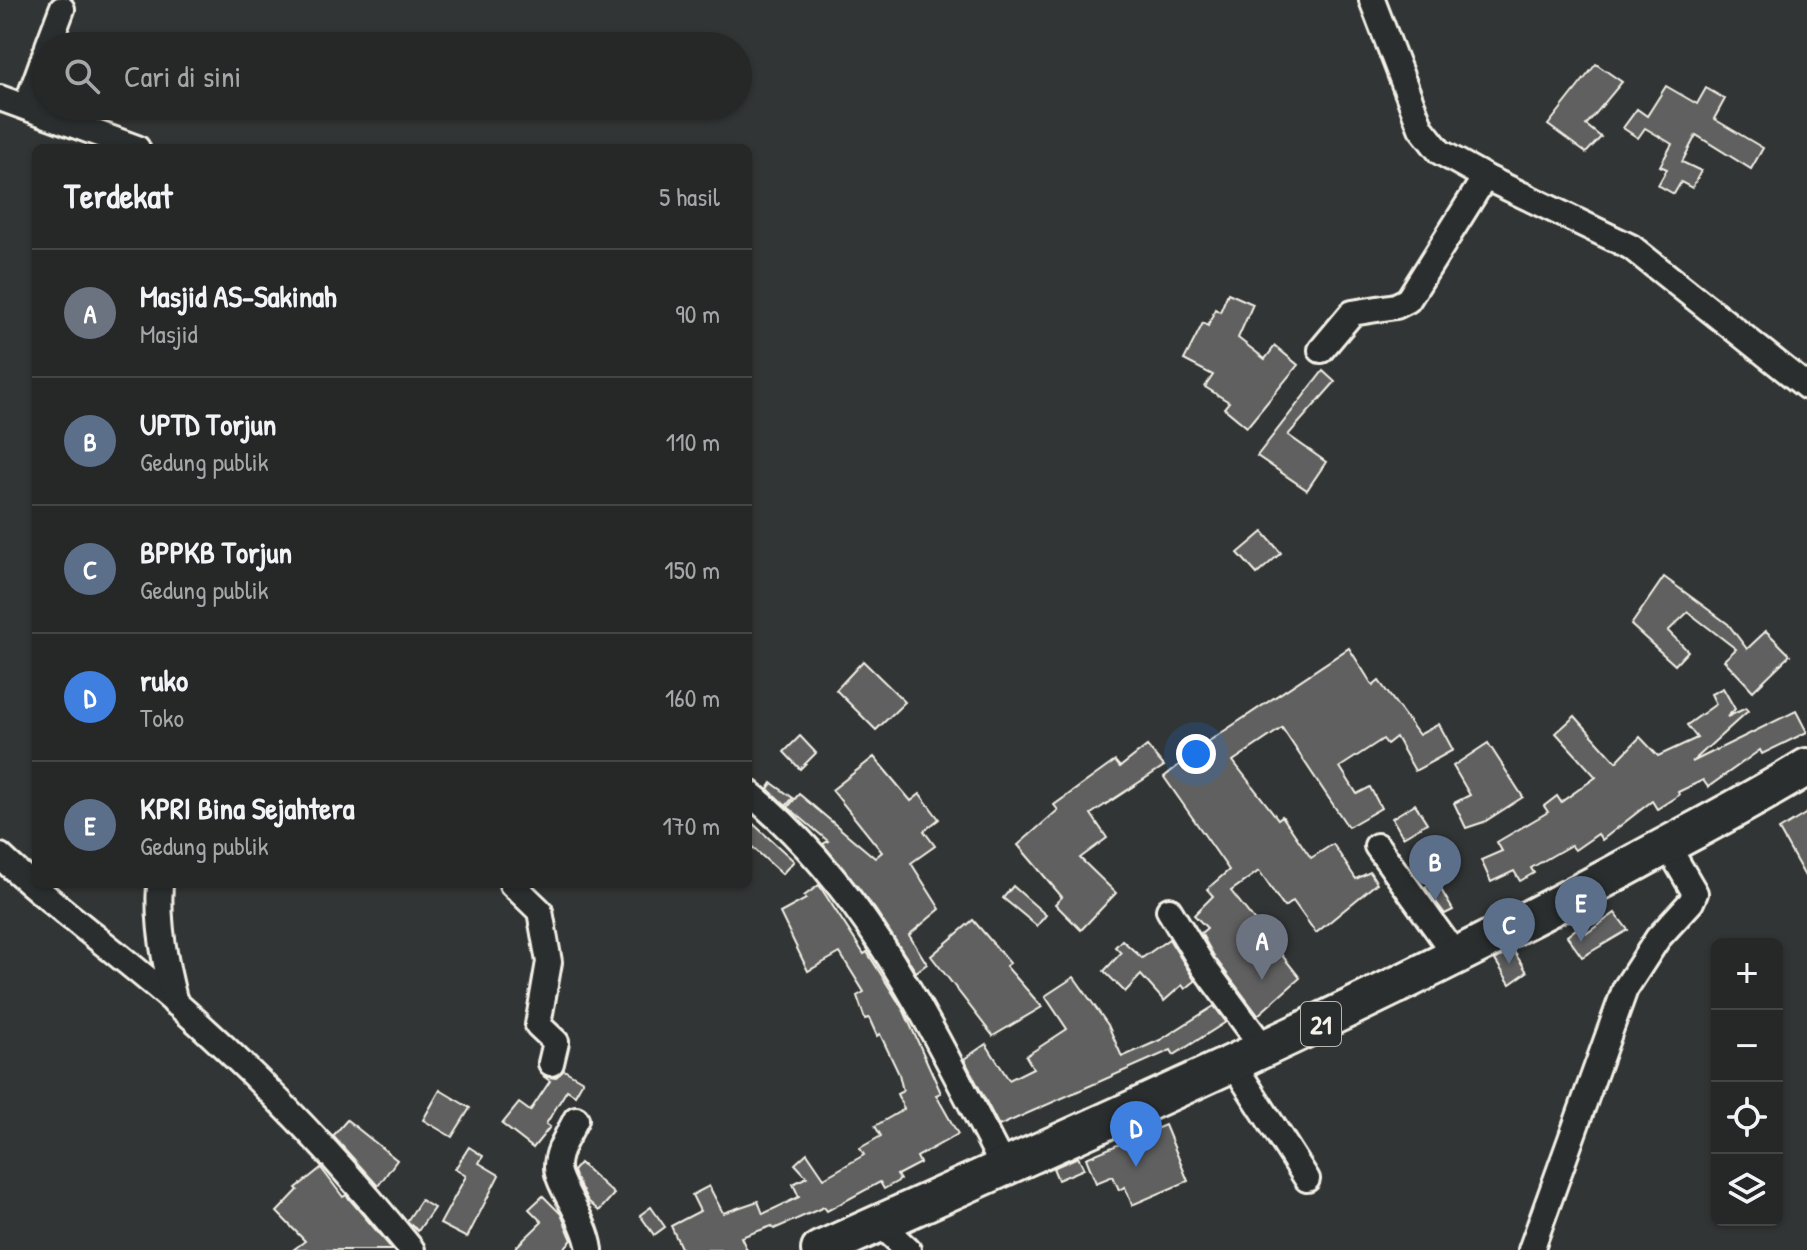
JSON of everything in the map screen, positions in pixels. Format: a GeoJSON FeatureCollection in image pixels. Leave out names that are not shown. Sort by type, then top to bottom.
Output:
{"type":"FeatureCollection","features":[{"type":"Feature","properties":{"kind":"highway","name":"21"},"geometry":{"type":"LineString","coordinates":[[820,1250],[1250,1058],[1456,956],[1807,767]]}},
{"type":"Feature","properties":{"kind":"street"},"geometry":{"type":"LineString","coordinates":[[1372,0],[1421,128],[1440,152],[1631,247],[1807,387]]}},
{"type":"Feature","properties":{"kind":"street"},"geometry":{"type":"LineString","coordinates":[[53,32],[62,9]]}},
{"type":"Feature","properties":{"kind":"street"},"geometry":{"type":"LineString","coordinates":[[26,107],[32,90]]}},
{"type":"Feature","properties":{"kind":"street"},"geometry":{"type":"LineString","coordinates":[[0,98],[32,109]]}},
{"type":"Feature","properties":{"kind":"street"},"geometry":{"type":"LineString","coordinates":[[61,120],[126,144]]}},
{"type":"Feature","properties":{"kind":"street"},"geometry":{"type":"LineString","coordinates":[[1321,350],[1352,313],[1396,306],[1408,300],[1485,177]]}},
{"type":"Feature","properties":{"kind":"street"},"geometry":{"type":"LineString","coordinates":[[752,796],[799,837],[864,917],[942,1049],[1003,1166]]}},
{"type":"Feature","properties":{"kind":"street"},"geometry":{"type":"LineString","coordinates":[[1531,1250],[1625,989],[1658,938],[1691,902],[1695,893],[1667,845]]}},
{"type":"Feature","properties":{"kind":"street"},"geometry":{"type":"LineString","coordinates":[[1377,846],[1456,956]]}},
{"type":"Feature","properties":{"kind":"street"},"geometry":{"type":"LineString","coordinates":[[0,856],[32,885]]}},
{"type":"Feature","properties":{"kind":"street"},"geometry":{"type":"LineString","coordinates":[[36,888],[175,1003],[268,1088],[359,1185],[412,1250]]}},
{"type":"Feature","properties":{"kind":"street"},"geometry":{"type":"LineString","coordinates":[[160,888],[158,911],[164,959],[175,1003]]}},
{"type":"Feature","properties":{"kind":"street"},"geometry":{"type":"LineString","coordinates":[[516,888],[540,911],[549,962],[538,1025],[556,1042],[551,1063]]}},
{"type":"Feature","properties":{"kind":"street"},"geometry":{"type":"LineString","coordinates":[[1169,910],[1203,966],[1307,1179]]}},
{"type":"Feature","properties":{"kind":"street"},"geometry":{"type":"LineString","coordinates":[[576,1119],[560,1151],[557,1171],[588,1231],[590,1250]]}},
{"type":"Feature","properties":{"kind":"street"},"geometry":{"type":"LineString","coordinates":[[879,1223],[908,1250]]}},
{"type":"Feature","properties":{"kind":"building"},"geometry":{"type":"Polygon","coordinates":[[[1596,64],[1622,82],[1586,125],[1601,137],[1586,153],[1548,125],[1596,64]]]}},
{"type":"Feature","properties":{"kind":"building"},"geometry":{"type":"Polygon","coordinates":[[[1666,86],[1697,104],[1706,88],[1725,99],[1714,119],[1763,148],[1751,169],[1696,135],[1682,162],[1701,171],[1692,188],[1681,182],[1674,194],[1658,185],[1667,169],[1660,166],[1672,144],[1645,128],[1638,138],[1623,128],[1637,109],[1647,116],[1666,86]]]}},
{"type":"Feature","properties":{"kind":"building"},"geometry":{"type":"Polygon","coordinates":[[[1228,293],[1253,304],[1238,338],[1265,359],[1275,346],[1298,365],[1247,427],[1224,408],[1229,402],[1205,387],[1213,375],[1184,360],[1203,323],[1208,326],[1215,309],[1220,312],[1228,293]]]}},
{"type":"Feature","properties":{"kind":"building"},"geometry":{"type":"Polygon","coordinates":[[[1323,371],[1335,382],[1288,435],[1326,462],[1307,490],[1257,456],[1323,371]]]}},
{"type":"Feature","properties":{"kind":"building"},"geometry":{"type":"Polygon","coordinates":[[[1263,532],[1281,553],[1257,574],[1238,553],[1263,532]]]}},
{"type":"Feature","properties":{"kind":"building"},"geometry":{"type":"Polygon","coordinates":[[[1664,577],[1728,624],[1747,649],[1766,631],[1790,655],[1753,691],[1724,660],[1736,649],[1688,612],[1668,631],[1688,651],[1675,665],[1631,625],[1664,577]]]}},
{"type":"Feature","properties":{"kind":"building"},"geometry":{"type":"Polygon","coordinates":[[[1349,648],[1373,686],[1379,681],[1419,735],[1439,724],[1453,750],[1415,771],[1396,737],[1387,744],[1383,739],[1340,767],[1357,794],[1370,787],[1381,808],[1348,827],[1282,728],[1233,761],[1278,819],[1282,816],[1311,858],[1333,844],[1356,879],[1370,872],[1377,883],[1316,933],[1293,901],[1284,907],[1259,871],[1231,891],[1300,978],[1258,1015],[1215,958],[1201,933],[1207,928],[1194,915],[1213,896],[1207,889],[1229,870],[1164,777],[1206,743],[1349,648]]]}},
{"type":"Feature","properties":{"kind":"building"},"geometry":{"type":"Polygon","coordinates":[[[863,661],[905,702],[876,730],[836,690],[863,661]]]}},
{"type":"Feature","properties":{"kind":"building"},"geometry":{"type":"Polygon","coordinates":[[[1723,688],[1735,709],[1727,717],[1746,708],[1748,711],[1692,762],[1796,711],[1807,732],[1762,754],[1760,750],[1708,787],[1703,780],[1678,792],[1679,795],[1657,809],[1652,801],[1602,840],[1598,834],[1575,850],[1571,845],[1531,868],[1534,873],[1520,881],[1514,871],[1491,882],[1481,860],[1502,851],[1497,842],[1548,812],[1544,806],[1557,796],[1561,802],[1596,777],[1556,733],[1575,716],[1616,762],[1640,737],[1658,756],[1697,738],[1687,725],[1716,704],[1711,694],[1723,688]]]}},
{"type":"Feature","properties":{"kind":"building"},"geometry":{"type":"Polygon","coordinates":[[[800,736],[816,753],[800,769],[784,752],[800,736]]]}},
{"type":"Feature","properties":{"kind":"building"},"geometry":{"type":"Polygon","coordinates":[[[1488,743],[1523,797],[1484,822],[1466,828],[1454,803],[1470,795],[1453,766],[1488,743]]]}},
{"type":"Feature","properties":{"kind":"building"},"geometry":{"type":"Polygon","coordinates":[[[1147,746],[1164,766],[1091,814],[1107,838],[1080,858],[1116,893],[1081,930],[1055,904],[1062,897],[1018,845],[1058,810],[1054,805],[1115,761],[1120,767],[1147,746]]]}},
{"type":"Feature","properties":{"kind":"building"},"geometry":{"type":"Polygon","coordinates":[[[874,757],[911,801],[920,794],[939,819],[924,831],[935,846],[911,863],[940,909],[909,935],[927,964],[916,972],[875,909],[823,844],[828,841],[788,807],[799,794],[875,858],[882,852],[832,790],[874,757]]]}},
{"type":"Feature","properties":{"kind":"building"},"geometry":{"type":"Polygon","coordinates":[[[772,783],[793,798],[786,806],[768,789],[772,783]]]}},
{"type":"Feature","properties":{"kind":"building"},"geometry":{"type":"Polygon","coordinates":[[[1415,804],[1427,823],[1403,837],[1392,818],[1415,804]]]}},
{"type":"Feature","properties":{"kind":"building"},"geometry":{"type":"Polygon","coordinates":[[[1807,813],[1807,880],[1779,830],[1807,813]]]}},
{"type":"Feature","properties":{"kind":"building"},"geometry":{"type":"Polygon","coordinates":[[[752,823],[794,861],[782,874],[752,847],[752,823]]]}},
{"type":"Feature","properties":{"kind":"building"},"geometry":{"type":"Polygon","coordinates":[[[1436,881],[1453,910],[1445,914],[1425,887],[1436,881]]]}},
{"type":"Feature","properties":{"kind":"building"},"geometry":{"type":"Polygon","coordinates":[[[819,885],[904,1011],[941,1093],[936,1095],[958,1134],[917,1157],[920,1163],[897,1175],[900,1180],[884,1189],[880,1182],[827,1211],[824,1207],[774,1229],[772,1226],[741,1237],[747,1250],[682,1250],[671,1226],[700,1211],[692,1195],[709,1186],[723,1213],[758,1201],[763,1214],[799,1197],[793,1184],[807,1177],[795,1164],[807,1153],[824,1178],[864,1155],[860,1148],[881,1136],[875,1126],[904,1109],[897,1094],[903,1091],[899,1074],[880,1034],[877,1036],[869,1018],[865,1019],[857,996],[864,992],[840,953],[808,971],[780,913],[806,899],[804,896],[819,885]]]}},
{"type":"Feature","properties":{"kind":"building"},"geometry":{"type":"Polygon","coordinates":[[[1013,886],[1046,915],[1037,926],[1003,898],[1013,886]]]}},
{"type":"Feature","properties":{"kind":"building"},"geometry":{"type":"Polygon","coordinates":[[[1615,913],[1628,930],[1582,957],[1567,936],[1581,925],[1587,933],[1615,913]]]}},
{"type":"Feature","properties":{"kind":"building"},"geometry":{"type":"Polygon","coordinates":[[[973,920],[1010,963],[1006,966],[1042,1007],[993,1036],[931,956],[973,920]]]}},
{"type":"Feature","properties":{"kind":"building"},"geometry":{"type":"Polygon","coordinates":[[[1169,939],[1195,981],[1185,989],[1182,985],[1164,1001],[1141,975],[1125,992],[1104,971],[1121,953],[1115,947],[1122,940],[1142,958],[1169,939]]]}},
{"type":"Feature","properties":{"kind":"building"},"geometry":{"type":"Polygon","coordinates":[[[1513,950],[1527,972],[1510,984],[1495,960],[1513,950]]]}},
{"type":"Feature","properties":{"kind":"building"},"geometry":{"type":"Polygon","coordinates":[[[1074,977],[1108,1025],[1122,1057],[1160,1040],[1214,1006],[1226,1022],[1174,1055],[1171,1050],[999,1126],[964,1059],[986,1044],[1009,1080],[1033,1068],[1026,1056],[1067,1029],[1045,996],[1074,977]]]}},
{"type":"Feature","properties":{"kind":"building"},"geometry":{"type":"Polygon","coordinates":[[[564,1070],[583,1081],[575,1095],[567,1090],[546,1124],[550,1127],[533,1148],[502,1124],[519,1103],[530,1111],[550,1081],[543,1076],[555,1078],[564,1070]]]}},
{"type":"Feature","properties":{"kind":"building"},"geometry":{"type":"Polygon","coordinates":[[[440,1090],[470,1108],[452,1137],[423,1120],[440,1090]]]}},
{"type":"Feature","properties":{"kind":"building"},"geometry":{"type":"Polygon","coordinates":[[[347,1120],[397,1160],[378,1186],[333,1136],[347,1120]]]}},
{"type":"Feature","properties":{"kind":"building"},"geometry":{"type":"Polygon","coordinates":[[[1165,1125],[1188,1181],[1132,1205],[1125,1187],[1119,1190],[1113,1176],[1096,1183],[1086,1158],[1165,1125]]]}},
{"type":"Feature","properties":{"kind":"building"},"geometry":{"type":"Polygon","coordinates":[[[469,1147],[483,1156],[479,1163],[499,1175],[467,1238],[440,1224],[466,1176],[455,1169],[469,1147]]]}},
{"type":"Feature","properties":{"kind":"building"},"geometry":{"type":"Polygon","coordinates":[[[1078,1157],[1084,1169],[1058,1180],[1053,1168],[1078,1157]]]}},
{"type":"Feature","properties":{"kind":"building"},"geometry":{"type":"Polygon","coordinates":[[[580,1163],[614,1194],[599,1211],[588,1201],[575,1177],[573,1171],[580,1163]]]}},
{"type":"Feature","properties":{"kind":"building"},"geometry":{"type":"Polygon","coordinates":[[[321,1168],[343,1197],[346,1195],[393,1250],[293,1250],[305,1241],[277,1212],[298,1190],[296,1188],[321,1168]]]}},
{"type":"Feature","properties":{"kind":"building"},"geometry":{"type":"Polygon","coordinates":[[[543,1196],[561,1214],[572,1240],[562,1250],[513,1250],[542,1222],[529,1209],[543,1196]]]}},
{"type":"Feature","properties":{"kind":"building"},"geometry":{"type":"Polygon","coordinates":[[[421,1200],[434,1208],[418,1231],[407,1221],[421,1200]]]}},
{"type":"Feature","properties":{"kind":"building"},"geometry":{"type":"Polygon","coordinates":[[[651,1207],[665,1227],[654,1235],[640,1215],[651,1207]]]}},
{"type":"Feature","properties":{"kind":"place","name":"UPTD Torjun"},"geometry":{"type":"Point","coordinates":[1435,901]}},
{"type":"Feature","properties":{"kind":"place","name":"KPRI Bina Sejahtera"},"geometry":{"type":"Point","coordinates":[1581,942]}},
{"type":"Feature","properties":{"kind":"place","name":"BPPKB Torjun"},"geometry":{"type":"Point","coordinates":[1509,964]}},
{"type":"Feature","properties":{"kind":"place","name":"Masjid AS-Sakinah"},"geometry":{"type":"Point","coordinates":[1262,980]}},
{"type":"Feature","properties":{"kind":"place","name":"ruko"},"geometry":{"type":"Point","coordinates":[1136,1167]}}]}
